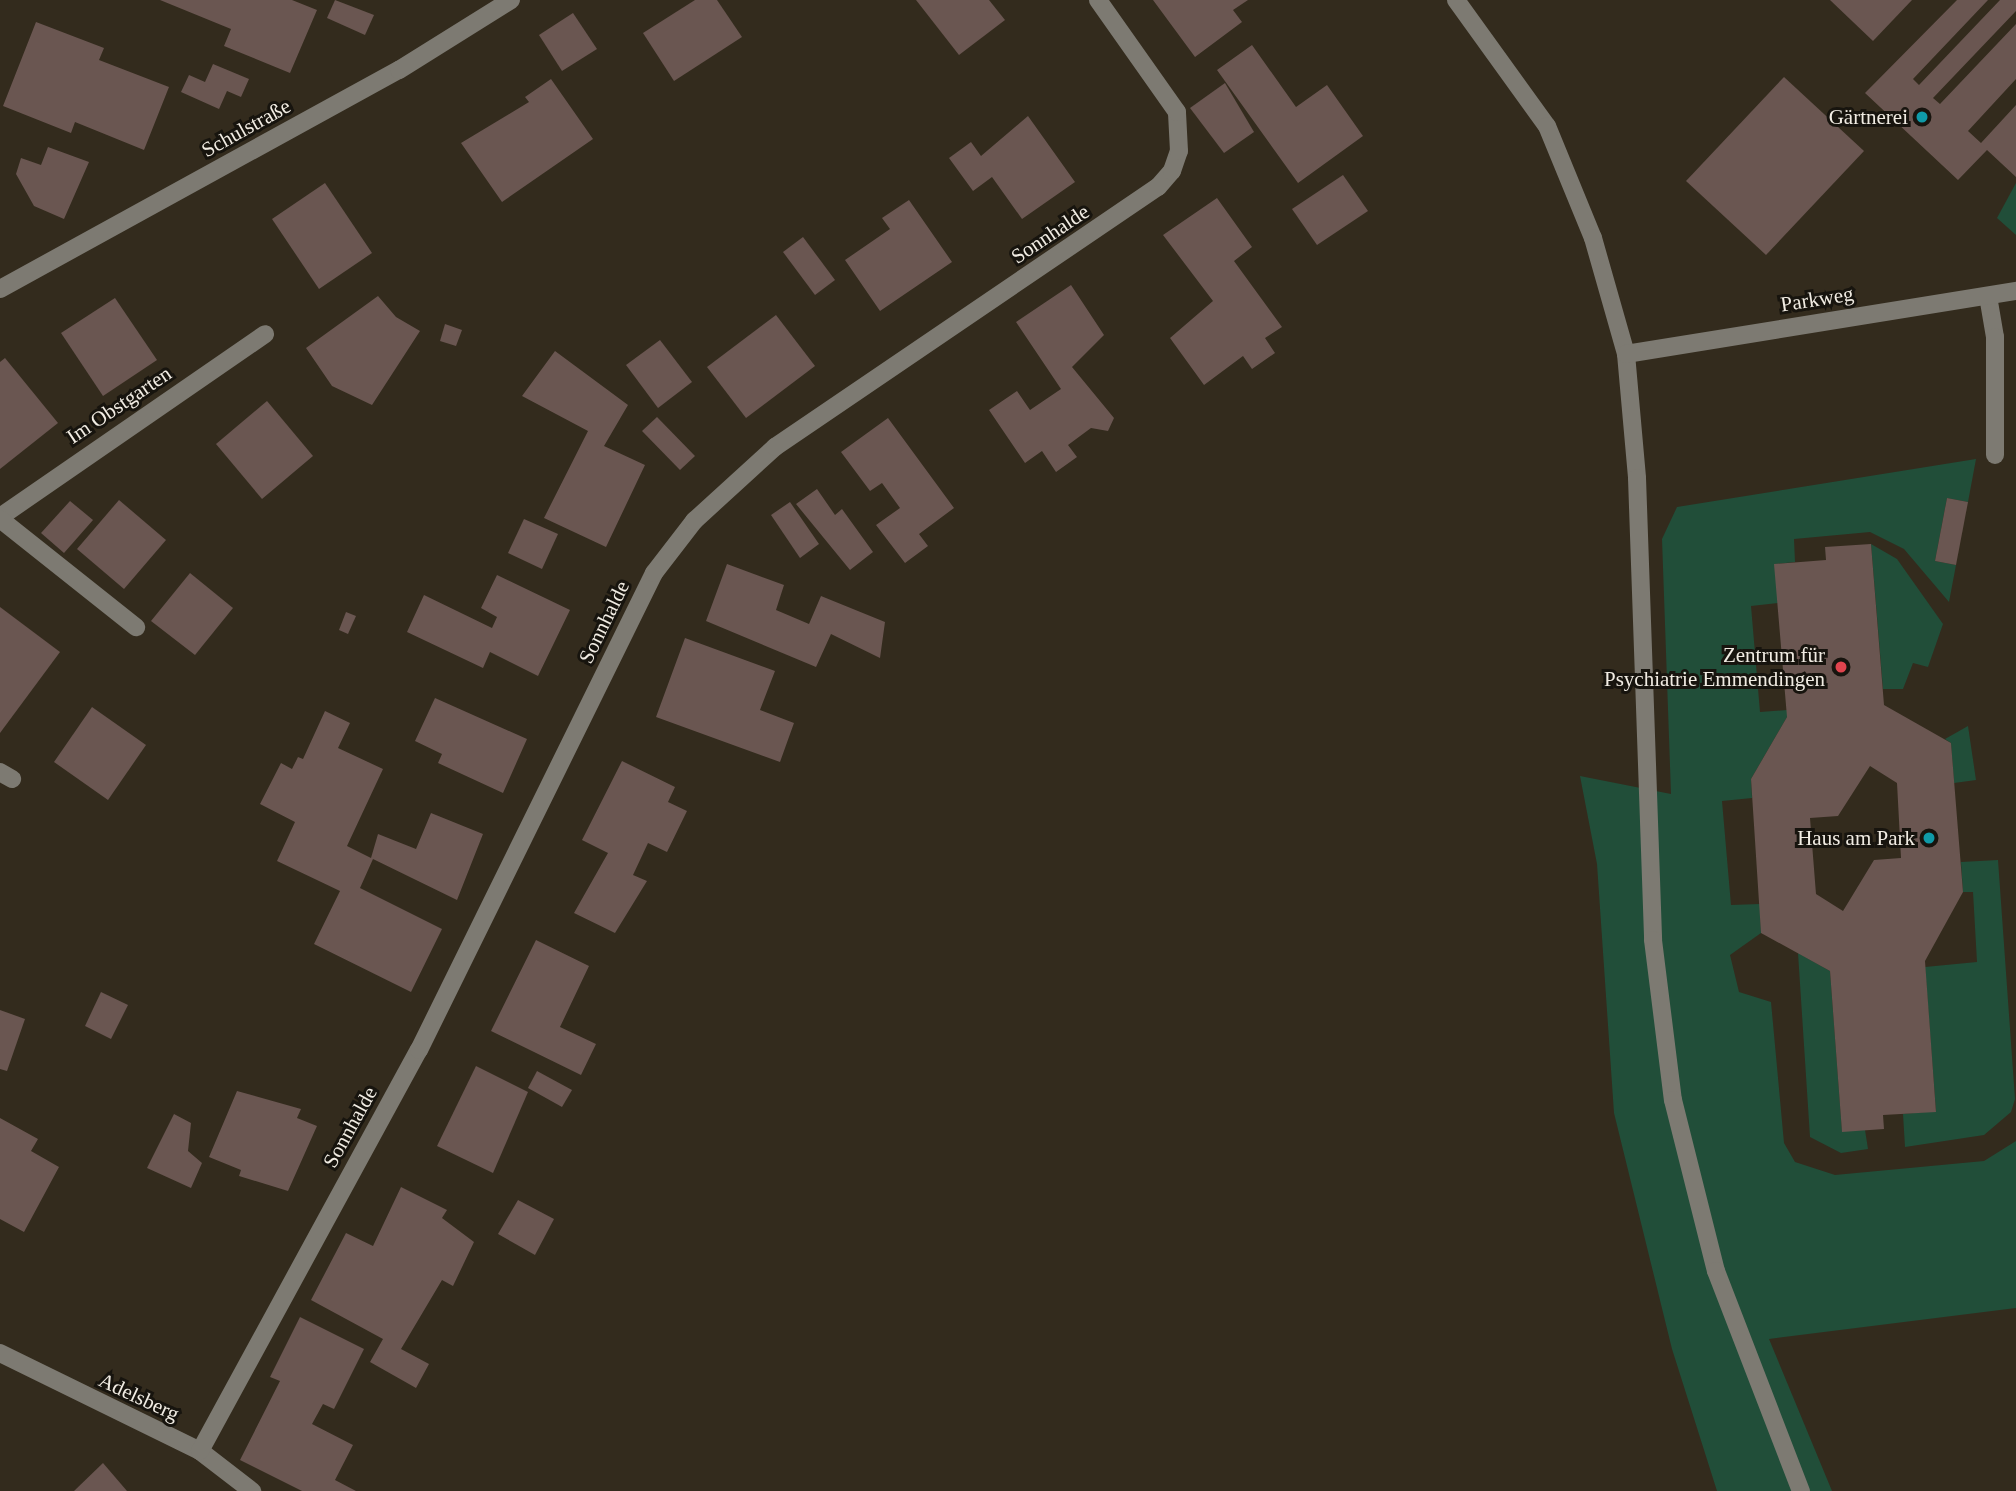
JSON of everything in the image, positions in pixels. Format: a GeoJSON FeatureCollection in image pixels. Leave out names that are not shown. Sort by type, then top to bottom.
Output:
{"type":"FeatureCollection","features":[{"type":"Feature","properties":{"kind":"street","name":"Schulstraße"},"geometry":{"type":"LineString","coordinates":[[0,289],[399,69],[510,0]]}},
{"type":"Feature","properties":{"kind":"street","name":"Sonnhalde"},"geometry":{"type":"LineString","coordinates":[[200,1451],[419,1050],[653,573],[694,521],[775,447],[1158,187],[1172,171],[1179,151],[1177,112],[1098,0]]}},
{"type":"Feature","properties":{"kind":"street"},"geometry":{"type":"LineString","coordinates":[[1456,0],[1547,126],[1594,238],[1626,354],[1637,478],[1653,940],[1673,1100],[1716,1271],[1801,1491]]}},
{"type":"Feature","properties":{"kind":"street","name":"Parkweg"},"geometry":{"type":"LineString","coordinates":[[1626,354],[2016,291]]}},
{"type":"Feature","properties":{"kind":"street"},"geometry":{"type":"LineString","coordinates":[[1988,296],[1995,337],[1995,455]]}},
{"type":"Feature","properties":{"kind":"street","name":"Im Obstgarten"},"geometry":{"type":"LineString","coordinates":[[136,627],[0,518],[265,334]]}},
{"type":"Feature","properties":{"kind":"street","name":"Adelsberg"},"geometry":{"type":"LineString","coordinates":[[0,1353],[200,1451],[252,1491]]}},
{"type":"Feature","properties":{"kind":"green space"},"geometry":{"type":"Polygon","coordinates":[[[2016,183],[2016,235],[1997,218],[2016,183]]]}},
{"type":"Feature","properties":{"kind":"green space"},"geometry":{"type":"Polygon","coordinates":[[[1976,459],[1968,502],[1947,498],[1935,561],[1956,565],[1949,602],[1904,549],[1870,532],[1794,539],[1795,562],[1775,564],[1778,603],[1751,606],[1760,712],[1787,710],[1787,717],[1751,779],[1752,798],[1722,801],[1731,905],[1760,904],[1761,933],[1730,955],[1739,992],[1771,1002],[1784,1143],[1795,1162],[1835,1175],[1984,1161],[2016,1141],[2016,1308],[1769,1339],[1832,1491],[1717,1491],[1672,1349],[1614,1113],[1597,864],[1580,776],[1671,794],[1662,539],[1677,507],[1976,459]]]}},
{"type":"Feature","properties":{"kind":"green space"},"geometry":{"type":"Polygon","coordinates":[[[1871,544],[1897,559],[1943,624],[1928,667],[1913,663],[1903,689],[1883,689],[1871,544]]]}},
{"type":"Feature","properties":{"kind":"green space"},"geometry":{"type":"Polygon","coordinates":[[[1968,726],[1976,780],[1954,783],[1951,743],[1945,739],[1968,726]]]}},
{"type":"Feature","properties":{"kind":"green space"},"geometry":{"type":"Polygon","coordinates":[[[1998,860],[2015,1099],[2011,1112],[1984,1135],[1905,1147],[1903,1114],[1936,1111],[1925,967],[1977,962],[1973,892],[1963,892],[1961,862],[1998,860]]]}},
{"type":"Feature","properties":{"kind":"green space"},"geometry":{"type":"Polygon","coordinates":[[[1798,953],[1830,971],[1842,1131],[1865,1130],[1868,1149],[1841,1153],[1810,1137],[1798,953]]]}},
{"type":"Feature","properties":{"kind":"building"},"geometry":{"type":"Polygon","coordinates":[[[160,0],[292,0],[317,10],[290,73],[224,46],[231,29],[160,0]]]}},
{"type":"Feature","properties":{"kind":"building"},"geometry":{"type":"Polygon","coordinates":[[[335,0],[374,15],[365,35],[327,18],[335,0]]]}},
{"type":"Feature","properties":{"kind":"building"},"geometry":{"type":"Polygon","coordinates":[[[695,0],[717,0],[742,37],[674,81],[643,33],[695,0]]]}},
{"type":"Feature","properties":{"kind":"building"},"geometry":{"type":"Polygon","coordinates":[[[916,0],[989,0],[1005,20],[959,55],[916,0]]]}},
{"type":"Feature","properties":{"kind":"building"},"geometry":{"type":"Polygon","coordinates":[[[1153,0],[1248,0],[1233,10],[1242,22],[1195,57],[1153,0]]]}},
{"type":"Feature","properties":{"kind":"building"},"geometry":{"type":"Polygon","coordinates":[[[1830,0],[1912,0],[1873,41],[1830,0]]]}},
{"type":"Feature","properties":{"kind":"building"},"geometry":{"type":"Polygon","coordinates":[[[1957,0],[1988,0],[1913,79],[1919,85],[2000,0],[2016,0],[2016,11],[1933,98],[1940,104],[2016,24],[2016,79],[1968,131],[1981,143],[2016,105],[2016,177],[1987,150],[1958,180],[1865,93],[1957,0]]]}},
{"type":"Feature","properties":{"kind":"building"},"geometry":{"type":"Polygon","coordinates":[[[573,13],[597,49],[562,71],[539,35],[573,13]]]}},
{"type":"Feature","properties":{"kind":"building"},"geometry":{"type":"Polygon","coordinates":[[[36,22],[104,48],[99,60],[169,87],[144,150],[75,122],[71,133],[3,106],[36,22]]]}},
{"type":"Feature","properties":{"kind":"building"},"geometry":{"type":"Polygon","coordinates":[[[1252,45],[1296,107],[1327,85],[1363,136],[1298,183],[1217,70],[1252,45]]]}},
{"type":"Feature","properties":{"kind":"building"},"geometry":{"type":"Polygon","coordinates":[[[213,64],[249,79],[241,97],[227,91],[219,109],[181,92],[189,75],[205,82],[213,64]]]}},
{"type":"Feature","properties":{"kind":"building"},"geometry":{"type":"Polygon","coordinates":[[[1784,77],[1864,151],[1766,255],[1686,181],[1784,77]]]}},
{"type":"Feature","properties":{"kind":"building"},"geometry":{"type":"Polygon","coordinates":[[[551,79],[593,139],[502,202],[461,143],[529,102],[525,97],[551,79]]]}},
{"type":"Feature","properties":{"kind":"building"},"geometry":{"type":"Polygon","coordinates":[[[1225,83],[1254,132],[1224,153],[1190,108],[1225,83]]]}},
{"type":"Feature","properties":{"kind":"building"},"geometry":{"type":"Polygon","coordinates":[[[1028,116],[1075,182],[1022,219],[992,177],[973,191],[949,158],[971,142],[981,156],[1028,116]]]}},
{"type":"Feature","properties":{"kind":"building"},"geometry":{"type":"Polygon","coordinates":[[[48,147],[89,162],[64,219],[34,206],[16,174],[21,158],[41,165],[48,147]]]}},
{"type":"Feature","properties":{"kind":"building"},"geometry":{"type":"Polygon","coordinates":[[[1343,175],[1368,211],[1317,245],[1292,209],[1343,175]]]}},
{"type":"Feature","properties":{"kind":"building"},"geometry":{"type":"Polygon","coordinates":[[[325,183],[372,253],[319,289],[272,219],[325,183]]]}},
{"type":"Feature","properties":{"kind":"building"},"geometry":{"type":"Polygon","coordinates":[[[1217,198],[1252,247],[1234,261],[1282,327],[1265,338],[1275,353],[1252,369],[1243,356],[1204,385],[1170,338],[1213,301],[1163,235],[1217,198]]]}},
{"type":"Feature","properties":{"kind":"building"},"geometry":{"type":"Polygon","coordinates":[[[909,200],[952,262],[880,311],[845,260],[890,229],[882,218],[909,200]]]}},
{"type":"Feature","properties":{"kind":"building"},"geometry":{"type":"Polygon","coordinates":[[[803,237],[835,280],[815,295],[783,252],[803,237]]]}},
{"type":"Feature","properties":{"kind":"building"},"geometry":{"type":"Polygon","coordinates":[[[1071,285],[1104,335],[1072,367],[1114,418],[1108,431],[1091,428],[1068,445],[1077,457],[1056,472],[1042,451],[1025,463],[989,410],[1017,391],[1030,410],[1061,389],[1016,322],[1071,285]]]}},
{"type":"Feature","properties":{"kind":"building"},"geometry":{"type":"Polygon","coordinates":[[[378,296],[396,317],[420,331],[372,405],[332,386],[306,348],[378,296]]]}},
{"type":"Feature","properties":{"kind":"building"},"geometry":{"type":"Polygon","coordinates":[[[115,298],[157,360],[103,396],[61,333],[115,298]]]}},
{"type":"Feature","properties":{"kind":"building"},"geometry":{"type":"Polygon","coordinates":[[[776,315],[815,366],[746,418],[707,367],[776,315]]]}},
{"type":"Feature","properties":{"kind":"building"},"geometry":{"type":"Polygon","coordinates":[[[445,324],[462,330],[456,346],[440,341],[445,324]]]}},
{"type":"Feature","properties":{"kind":"building"},"geometry":{"type":"Polygon","coordinates":[[[660,340],[692,382],[658,408],[626,365],[660,340]]]}},
{"type":"Feature","properties":{"kind":"building"},"geometry":{"type":"Polygon","coordinates":[[[555,351],[628,405],[604,446],[645,465],[606,547],[544,518],[588,431],[522,396],[555,351]]]}},
{"type":"Feature","properties":{"kind":"building"},"geometry":{"type":"Polygon","coordinates":[[[5,358],[58,423],[0,469],[0,362],[5,358]]]}},
{"type":"Feature","properties":{"kind":"building"},"geometry":{"type":"Polygon","coordinates":[[[267,401],[313,456],[262,499],[216,444],[267,401]]]}},
{"type":"Feature","properties":{"kind":"building"},"geometry":{"type":"Polygon","coordinates":[[[657,417],[695,456],[680,470],[642,431],[657,417]]]}},
{"type":"Feature","properties":{"kind":"building"},"geometry":{"type":"Polygon","coordinates":[[[888,418],[954,508],[919,534],[928,546],[905,563],[876,525],[900,508],[882,483],[870,491],[841,452],[888,418]]]}},
{"type":"Feature","properties":{"kind":"building"},"geometry":{"type":"Polygon","coordinates":[[[817,489],[835,515],[842,509],[873,552],[850,570],[796,504],[817,489]]]}},
{"type":"Feature","properties":{"kind":"building"},"geometry":{"type":"Polygon","coordinates":[[[1947,498],[1968,502],[1956,565],[1935,561],[1947,498]]]}},
{"type":"Feature","properties":{"kind":"building"},"geometry":{"type":"Polygon","coordinates":[[[119,500],[166,540],[124,589],[77,549],[119,500]]]}},
{"type":"Feature","properties":{"kind":"building"},"geometry":{"type":"Polygon","coordinates":[[[70,501],[93,520],[64,553],[41,533],[70,501]]]}},
{"type":"Feature","properties":{"kind":"building"},"geometry":{"type":"Polygon","coordinates":[[[790,502],[819,544],[800,558],[771,515],[790,502]]]}},
{"type":"Feature","properties":{"kind":"building"},"geometry":{"type":"Polygon","coordinates":[[[524,519],[558,534],[542,569],[508,553],[524,519]]]}},
{"type":"Feature","properties":{"kind":"building","name":"Haus am Park"},"geometry":{"type":"Polygon","coordinates":[[[1871,544],[1884,705],[1951,743],[1963,892],[1925,961],[1936,1112],[1883,1115],[1884,1129],[1842,1132],[1830,971],[1761,933],[1751,779],[1787,717],[1774,564],[1826,560],[1825,547],[1871,544]],[[1870,766],[1838,816],[1810,818],[1816,894],[1843,911],[1874,860],[1901,858],[1897,783],[1870,766]]]}},
{"type":"Feature","properties":{"kind":"building"},"geometry":{"type":"Polygon","coordinates":[[[727,564],[784,585],[776,610],[809,624],[821,596],[885,622],[880,658],[831,634],[816,667],[706,621],[727,564]]]}},
{"type":"Feature","properties":{"kind":"building"},"geometry":{"type":"Polygon","coordinates":[[[190,573],[233,608],[195,655],[151,621],[190,573]]]}},
{"type":"Feature","properties":{"kind":"building"},"geometry":{"type":"Polygon","coordinates":[[[497,575],[570,610],[538,676],[490,652],[483,668],[407,632],[424,595],[492,628],[497,617],[481,608],[497,575]]]}},
{"type":"Feature","properties":{"kind":"building"},"geometry":{"type":"Polygon","coordinates":[[[0,607],[60,652],[0,733],[0,607]]]}},
{"type":"Feature","properties":{"kind":"building"},"geometry":{"type":"Polygon","coordinates":[[[346,612],[356,616],[348,634],[339,630],[346,612]]]}},
{"type":"Feature","properties":{"kind":"building"},"geometry":{"type":"Polygon","coordinates":[[[685,638],[775,671],[760,710],[794,723],[780,762],[656,717],[685,638]]]}},
{"type":"Feature","properties":{"kind":"building"},"geometry":{"type":"Polygon","coordinates":[[[435,698],[527,739],[503,793],[438,763],[442,754],[415,741],[435,698]]]}},
{"type":"Feature","properties":{"kind":"building"},"geometry":{"type":"Polygon","coordinates":[[[92,707],[146,745],[108,800],[54,762],[92,707]]]}},
{"type":"Feature","properties":{"kind":"building"},"geometry":{"type":"Polygon","coordinates":[[[325,711],[350,723],[338,748],[383,769],[347,846],[371,858],[378,834],[416,849],[431,813],[483,834],[457,900],[373,859],[360,888],[442,929],[411,992],[314,944],[340,891],[277,861],[295,822],[260,804],[281,763],[292,769],[298,757],[303,759],[325,711]]]}},
{"type":"Feature","properties":{"kind":"building"},"geometry":{"type":"Polygon","coordinates":[[[622,761],[675,787],[668,802],[687,811],[667,852],[648,843],[633,875],[647,881],[615,933],[574,913],[608,853],[582,840],[622,761]]]}},
{"type":"Feature","properties":{"kind":"building"},"geometry":{"type":"Polygon","coordinates":[[[536,940],[589,966],[560,1027],[596,1044],[581,1075],[491,1031],[536,940]]]}},
{"type":"Feature","properties":{"kind":"building"},"geometry":{"type":"Polygon","coordinates":[[[101,992],[128,1005],[111,1039],[85,1026],[101,992]]]}},
{"type":"Feature","properties":{"kind":"building"},"geometry":{"type":"Polygon","coordinates":[[[0,1010],[25,1019],[7,1071],[0,1069],[0,1010]]]}},
{"type":"Feature","properties":{"kind":"building"},"geometry":{"type":"Polygon","coordinates":[[[476,1066],[528,1092],[493,1173],[437,1146],[476,1066]]]}},
{"type":"Feature","properties":{"kind":"building"},"geometry":{"type":"Polygon","coordinates":[[[537,1071],[572,1090],[562,1107],[528,1088],[537,1071]]]}},
{"type":"Feature","properties":{"kind":"building"},"geometry":{"type":"Polygon","coordinates":[[[237,1091],[301,1109],[297,1118],[317,1126],[288,1191],[239,1176],[241,1170],[209,1157],[237,1091]]]}},
{"type":"Feature","properties":{"kind":"building"},"geometry":{"type":"Polygon","coordinates":[[[174,1114],[191,1123],[188,1151],[202,1163],[191,1188],[147,1168],[174,1114]]]}},
{"type":"Feature","properties":{"kind":"building"},"geometry":{"type":"Polygon","coordinates":[[[0,1118],[38,1139],[31,1151],[59,1167],[24,1232],[0,1219],[0,1118]]]}},
{"type":"Feature","properties":{"kind":"building"},"geometry":{"type":"Polygon","coordinates":[[[401,1187],[447,1210],[442,1218],[474,1242],[453,1286],[442,1280],[401,1349],[429,1364],[416,1388],[370,1362],[383,1339],[311,1300],[346,1233],[373,1246],[401,1187]]]}},
{"type":"Feature","properties":{"kind":"building"},"geometry":{"type":"Polygon","coordinates":[[[518,1200],[554,1219],[535,1255],[498,1234],[518,1200]]]}},
{"type":"Feature","properties":{"kind":"building"},"geometry":{"type":"Polygon","coordinates":[[[300,1317],[364,1349],[334,1409],[323,1404],[312,1424],[353,1445],[335,1480],[356,1491],[302,1491],[240,1460],[280,1381],[270,1377],[300,1317]]]}},
{"type":"Feature","properties":{"kind":"building"},"geometry":{"type":"Polygon","coordinates":[[[103,1463],[127,1491],[74,1491],[103,1463]]]}},
{"type":"Feature","properties":{"kind":"place","name":"Gärtnerei"},"geometry":{"type":"Point","coordinates":[1922,117]}},
{"type":"Feature","properties":{"kind":"place","name":"Zentrum für Psychiatrie Emmendingen"},"geometry":{"type":"Point","coordinates":[1841,667]}},
{"type":"Feature","properties":{"kind":"place","name":"Haus am Park"},"geometry":{"type":"Point","coordinates":[1929,838]}}]}
